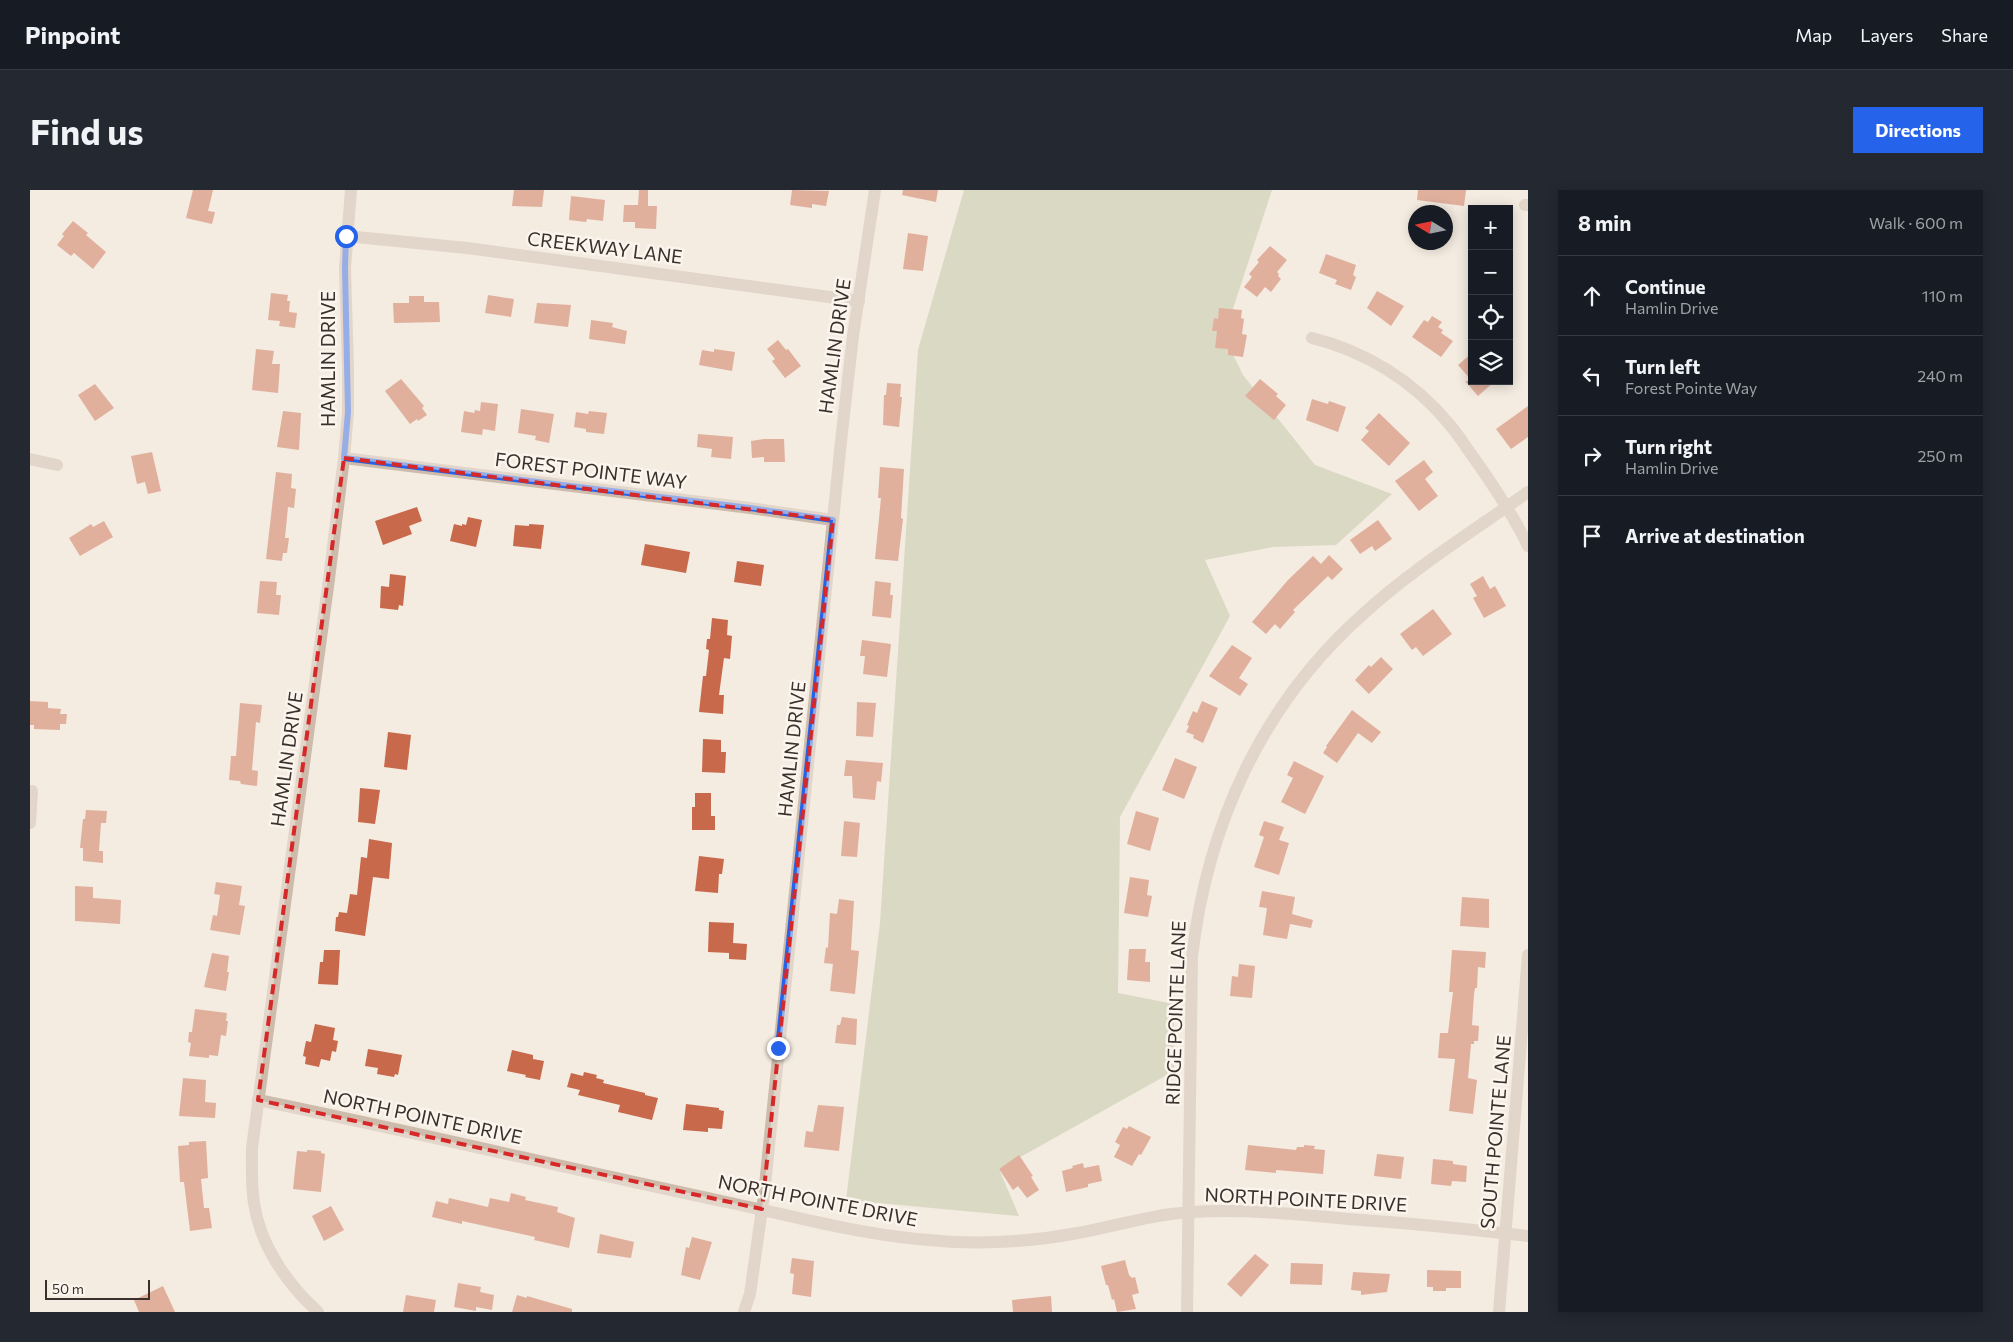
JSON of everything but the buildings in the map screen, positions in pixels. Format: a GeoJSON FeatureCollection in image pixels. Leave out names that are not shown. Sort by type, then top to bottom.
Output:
{"type":"FeatureCollection","features":[{"type":"Feature","properties":{"kind":"street","name":"HAMLIN DRIVE"},"geometry":{"type":"LineString","coordinates":[[318,1312],[301,1297],[288,1281],[271,1251],[254,1205],[252,1148],[344,458],[348,403],[345,268],[351,190]]}},
{"type":"Feature","properties":{"kind":"street","name":"HAMLIN DRIVE"},"geometry":{"type":"LineString","coordinates":[[744,1312],[750,1294],[762,1209],[842,432],[875,190]]}},
{"type":"Feature","properties":{"kind":"street","name":"CREEKWAY LANE"},"geometry":{"type":"LineString","coordinates":[[346,236],[467,248],[859,301]]}},
{"type":"Feature","properties":{"kind":"street"},"geometry":{"type":"LineString","coordinates":[[1312,338],[1357,353],[1398,377],[1428,401],[1449,424],[1507,507],[1528,546]]}},
{"type":"Feature","properties":{"kind":"street","name":"FOREST POINTE WAY"},"geometry":{"type":"LineString","coordinates":[[344,458],[833,520]]}},
{"type":"Feature","properties":{"kind":"street"},"geometry":{"type":"LineString","coordinates":[[30,459],[57,465]]}},
{"type":"Feature","properties":{"kind":"street","name":"RIDGE POINTE LANE"},"geometry":{"type":"LineString","coordinates":[[1188,1312],[1192,956],[1204,880],[1219,832],[1235,791],[1254,751],[1278,710],[1329,646],[1398,585],[1528,492]]}},
{"type":"Feature","properties":{"kind":"street"},"geometry":{"type":"LineString","coordinates":[[30,823],[32,791]]}},
{"type":"Feature","properties":{"kind":"street","name":"SOUTH POINTE LANE"},"geometry":{"type":"LineString","coordinates":[[1499,1312],[1528,955]]}},
{"type":"Feature","properties":{"kind":"street","name":"NORTH POINTE DRIVE"},"geometry":{"type":"LineString","coordinates":[[258,1100],[872,1233],[915,1239],[966,1243],[1040,1239],[1078,1233],[1159,1215],[1190,1212],[1264,1212],[1528,1236]]}},
{"type":"Feature","properties":{"kind":"highlighted area"},"geometry":{"type":"Polygon","coordinates":[[[344,458],[833,520],[762,1209],[258,1100],[344,458]]]}},
{"type":"Feature","properties":{"kind":"green space"},"geometry":{"type":"Polygon","coordinates":[[[964,190],[1272,190],[1224,336],[1243,375],[1315,465],[1392,494],[1336,545],[1273,547],[1205,560],[1230,616],[1120,817],[1118,993],[1174,1004],[1174,1071],[999,1169],[1019,1216],[846,1200],[880,923],[918,350],[964,190]]]}},
{"type":"Feature","properties":{"kind":"route"},"geometry":{"type":"LineString","coordinates":[[346,236],[348,412],[344,458],[833,520],[778,1048]]}}]}
